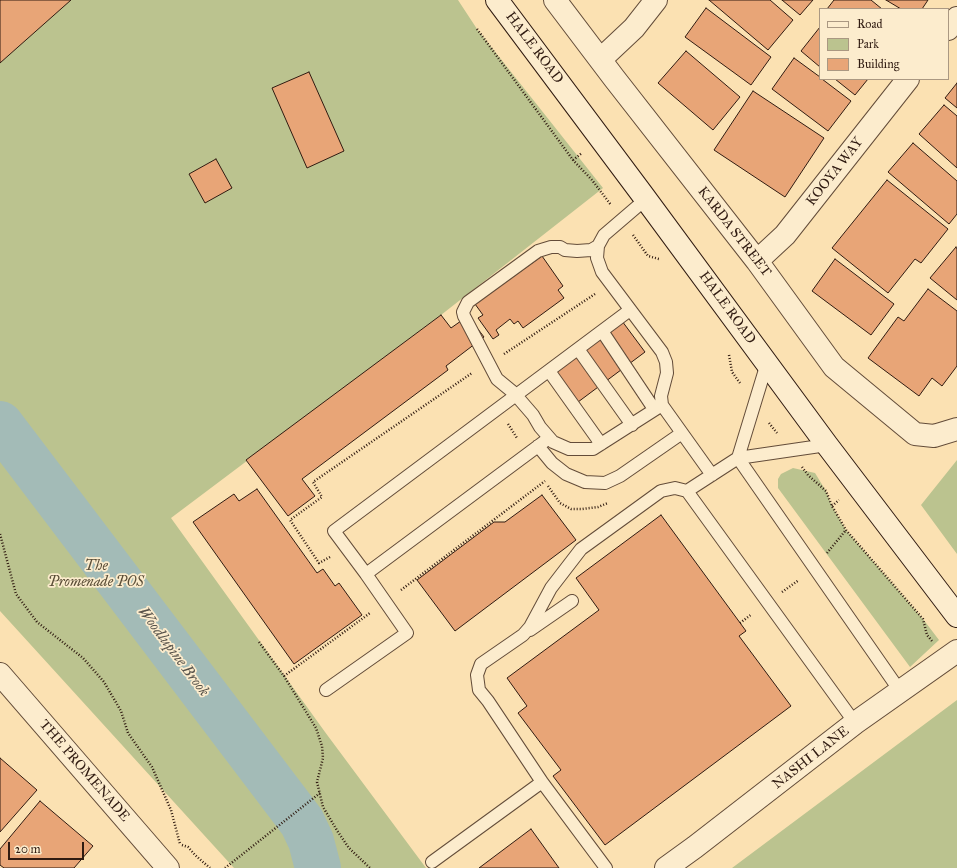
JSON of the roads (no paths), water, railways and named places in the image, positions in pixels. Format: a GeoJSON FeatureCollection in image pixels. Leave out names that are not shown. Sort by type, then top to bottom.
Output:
{"type":"FeatureCollection","features":[{"type":"Feature","properties":{"kind":"street","name":"HALE ROAD"},"geometry":{"type":"LineString","coordinates":[[498,0],[827,445],[957,616]]}},
{"type":"Feature","properties":{"kind":"street","name":"KARDA STREET"},"geometry":{"type":"LineString","coordinates":[[556,0],[614,78],[757,261],[834,367],[915,434],[934,436],[957,429]]}},
{"type":"Feature","properties":{"kind":"street"},"geometry":{"type":"LineString","coordinates":[[601,59],[634,28],[656,0]]}},
{"type":"Feature","properties":{"kind":"street"},"geometry":{"type":"LineString","coordinates":[[949,28],[957,18]]}},
{"type":"Feature","properties":{"kind":"street","name":"KOOYA WAY"},"geometry":{"type":"LineString","coordinates":[[757,261],[785,235],[907,80]]}},
{"type":"Feature","properties":{"kind":"street","name":"NASHI LANE"},"geometry":{"type":"LineString","coordinates":[[666,868],[696,848],[855,723],[951,655]]}},
{"type":"Feature","properties":{"kind":"street","name":"THE PROMENADE"},"geometry":{"type":"LineString","coordinates":[[0,674],[168,868]]}},
{"type":"Feature","properties":{"kind":"lane"},"geometry":{"type":"LineString","coordinates":[[598,246],[591,250],[577,251],[565,250],[560,247],[550,247],[538,251],[468,302],[464,312],[464,316],[497,379],[516,396],[533,415],[553,442],[569,448],[593,449],[658,407],[667,373],[666,362],[662,352],[610,284],[602,272],[597,258],[598,246],[604,235],[646,199]]}},
{"type":"Feature","properties":{"kind":"lane"},"geometry":{"type":"LineString","coordinates":[[326,690],[407,633],[334,531],[630,310]]}},
{"type":"Feature","properties":{"kind":"lane"},"geometry":{"type":"LineString","coordinates":[[602,331],[658,407],[682,433],[712,475]]}},
{"type":"Feature","properties":{"kind":"lane"},"geometry":{"type":"LineString","coordinates":[[578,349],[632,425]]}},
{"type":"Feature","properties":{"kind":"lane"},"geometry":{"type":"LineString","coordinates":[[738,458],[767,364]]}},
{"type":"Feature","properties":{"kind":"lane"},"geometry":{"type":"LineString","coordinates":[[549,371],[601,444]]}},
{"type":"Feature","properties":{"kind":"lane"},"geometry":{"type":"LineString","coordinates":[[538,446],[552,463],[566,474],[585,482],[605,483],[620,476],[682,433]]}},
{"type":"Feature","properties":{"kind":"lane"},"geometry":{"type":"LineString","coordinates":[[366,574],[549,438]]}},
{"type":"Feature","properties":{"kind":"lane"},"geometry":{"type":"LineString","coordinates":[[687,492],[738,458],[827,445]]}},
{"type":"Feature","properties":{"kind":"lane"},"geometry":{"type":"LineString","coordinates":[[738,458],[900,691]]}},
{"type":"Feature","properties":{"kind":"lane"},"geometry":{"type":"LineString","coordinates":[[523,635],[530,627],[551,588],[581,550],[662,491],[675,488],[687,492],[855,723]]}},
{"type":"Feature","properties":{"kind":"lane"},"geometry":{"type":"LineString","coordinates":[[572,601],[481,664],[477,675],[479,690],[488,701],[542,782],[606,868]]}},
{"type":"Feature","properties":{"kind":"lane"},"geometry":{"type":"LineString","coordinates":[[432,862],[542,782]]}},
{"type":"Feature","properties":{"kind":"waterway","name":"Woodlupine Brook"},"geometry":{"type":"LineString","coordinates":[[0,424],[302,822],[311,841],[318,868]]}},
{"type":"Feature","properties":{"kind":"park label","name":"The Promenade POS"},"geometry":{"type":"Point","coordinates":[96,576]}}]}
